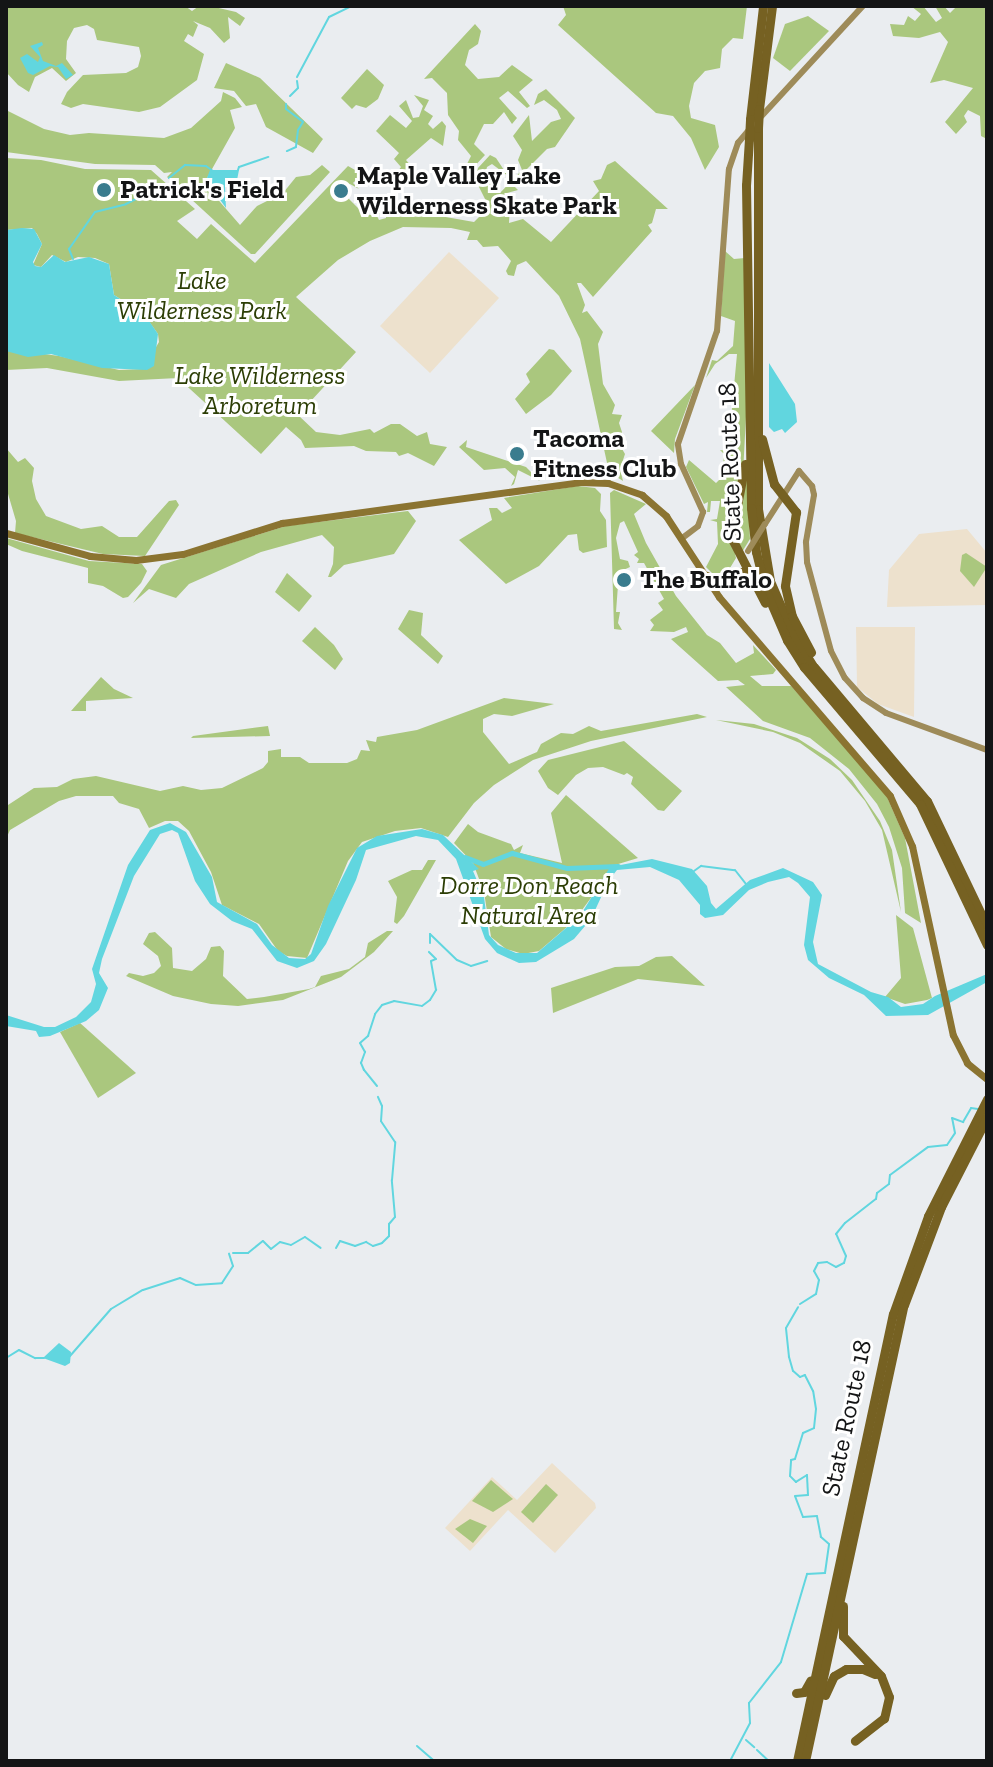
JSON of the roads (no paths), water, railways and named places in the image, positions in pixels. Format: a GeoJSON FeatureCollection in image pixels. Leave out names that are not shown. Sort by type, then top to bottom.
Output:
{"type":"FeatureCollection","features":[{"type":"Feature","properties":{"kind":"highway","name":"State Route 18"},"geometry":{"type":"LineString","coordinates":[[763,6],[746,185],[751,519],[761,576],[787,640],[820,687],[920,804],[987,945]]}},
{"type":"Feature","properties":{"kind":"highway","name":"State Route 18"},"geometry":{"type":"LineString","coordinates":[[772,6],[758,128],[758,509],[766,564],[793,634],[821,677],[927,801],[987,926]]}},
{"type":"Feature","properties":{"kind":"highway"},"geometry":{"type":"LineString","coordinates":[[756,320],[763,445],[774,484],[786,489],[796,515],[785,573],[792,616],[824,673],[857,716]]}},
{"type":"Feature","properties":{"kind":"highway"},"geometry":{"type":"LineString","coordinates":[[749,405],[743,487],[731,533],[734,547],[745,555],[750,574],[787,646],[820,687]]}},
{"type":"Feature","properties":{"kind":"highway"},"geometry":{"type":"LineString","coordinates":[[727,586],[742,572],[750,574]]}},
{"type":"Feature","properties":{"kind":"highway","name":"State Route 18"},"geometry":{"type":"LineString","coordinates":[[819,1696],[852,1504],[896,1302],[928,1216],[987,1099]]}},
{"type":"Feature","properties":{"kind":"highway","name":"State Route 18"},"geometry":{"type":"LineString","coordinates":[[819,1696],[883,1390],[920,1255],[987,1117]]}},
{"type":"Feature","properties":{"kind":"highway"},"geometry":{"type":"LineString","coordinates":[[806,1761],[819,1696],[832,1678],[846,1669],[867,1670],[881,1680],[887,1697],[885,1709],[879,1719],[854,1740],[881,1720],[889,1701],[883,1679],[849,1646],[841,1627],[863,1491]]}},
{"type":"Feature","properties":{"kind":"highway"},"geometry":{"type":"LineString","coordinates":[[794,1761],[852,1504]]}},
{"type":"Feature","properties":{"kind":"highway"},"geometry":{"type":"LineString","coordinates":[[796,1693],[804,1692],[810,1681]]}},
{"type":"Feature","properties":{"kind":"highway"},"geometry":{"type":"LineString","coordinates":[[794,1761],[814,1716]]}},
{"type":"Feature","properties":{"kind":"main road"},"geometry":{"type":"LineString","coordinates":[[681,539],[697,528],[702,518],[702,505],[681,464],[678,445],[717,331],[729,169],[738,143],[863,6]]}},
{"type":"Feature","properties":{"kind":"main road"},"geometry":{"type":"LineString","coordinates":[[719,597],[799,471],[809,481],[815,502],[806,542],[807,562],[831,651],[845,678],[863,698],[886,713],[987,750]]}},
{"type":"Feature","properties":{"kind":"main road"},"geometry":{"type":"LineString","coordinates":[[786,489],[797,478],[809,481]]}},
{"type":"Feature","properties":{"kind":"main road"},"geometry":{"type":"LineString","coordinates":[[6,533],[90,556],[151,559],[183,554],[282,523],[598,482],[621,486],[650,501],[666,516],[719,597],[890,796],[912,846],[941,987],[961,1054],[987,1079]]}},
{"type":"Feature","properties":{"kind":"main road"},"geometry":{"type":"LineString","coordinates":[[703,573],[719,582],[736,572]]}},
{"type":"Feature","properties":{"kind":"water"},"geometry":{"type":"Polygon","coordinates":[[[42,42],[43,45],[38,48],[43,61],[56,66],[62,63],[73,75],[66,79],[58,67],[50,66],[33,75],[28,73],[20,58],[27,54],[38,62],[40,57],[30,46],[42,42]]]}},
{"type":"Feature","properties":{"kind":"water"},"geometry":{"type":"Polygon","coordinates":[[[210,170],[239,170],[237,180],[225,187],[226,208],[210,186],[207,178],[210,170]]]}},
{"type":"Feature","properties":{"kind":"water"},"geometry":{"type":"Polygon","coordinates":[[[34,229],[42,244],[33,262],[35,266],[41,267],[54,255],[65,262],[89,257],[109,264],[114,295],[145,315],[158,334],[154,366],[147,370],[102,368],[51,354],[28,357],[6,351],[6,230],[34,229]]]}},
{"type":"Feature","properties":{"kind":"water"},"geometry":{"type":"Polygon","coordinates":[[[769,363],[795,404],[797,422],[785,433],[782,429],[774,432],[769,427],[769,363]]]}},
{"type":"Feature","properties":{"kind":"water"},"geometry":{"type":"Polygon","coordinates":[[[170,823],[186,832],[212,877],[217,902],[257,924],[272,945],[289,958],[305,959],[311,954],[328,906],[357,848],[377,836],[422,829],[443,835],[479,869],[473,871],[484,897],[489,935],[498,945],[516,953],[537,953],[580,916],[610,867],[652,859],[692,869],[707,886],[711,903],[716,909],[750,880],[783,868],[813,882],[822,895],[813,942],[818,964],[871,992],[888,997],[901,1007],[923,1004],[987,974],[987,982],[928,1015],[886,1016],[864,995],[829,978],[808,960],[804,945],[810,897],[789,877],[749,890],[723,915],[705,918],[700,914],[700,905],[679,880],[650,867],[617,870],[591,919],[574,939],[536,962],[519,963],[497,953],[485,939],[456,859],[438,840],[416,836],[366,850],[356,880],[326,944],[314,961],[297,968],[277,961],[252,929],[232,921],[210,904],[195,881],[178,833],[172,830],[160,834],[134,876],[102,959],[99,973],[108,988],[99,1010],[86,1021],[50,1036],[39,1037],[36,1031],[6,1026],[6,1015],[44,1027],[55,1027],[76,1017],[91,1002],[96,984],[92,969],[128,865],[150,830],[170,823]]]}},
{"type":"Feature","properties":{"kind":"water"},"geometry":{"type":"Polygon","coordinates":[[[59,1343],[71,1352],[70,1363],[65,1366],[43,1358],[59,1343]]]}},
{"type":"Feature","properties":{"kind":"waterway"},"geometry":{"type":"LineString","coordinates":[[297,77],[329,17],[352,6]]}},
{"type":"Feature","properties":{"kind":"waterway"},"geometry":{"type":"LineString","coordinates":[[290,96],[298,88],[297,81]]}},
{"type":"Feature","properties":{"kind":"waterway"},"geometry":{"type":"LineString","coordinates":[[286,104],[286,109],[303,122],[298,130],[296,147],[287,151]]}},
{"type":"Feature","properties":{"kind":"waterway"},"geometry":{"type":"LineString","coordinates":[[238,170],[268,157]]}},
{"type":"Feature","properties":{"kind":"waterway"},"geometry":{"type":"LineString","coordinates":[[169,178],[185,165],[206,166],[213,171]]}},
{"type":"Feature","properties":{"kind":"waterway"},"geometry":{"type":"LineString","coordinates":[[73,259],[69,249],[95,212],[126,204],[163,185]]}},
{"type":"Feature","properties":{"kind":"waterway"},"geometry":{"type":"LineString","coordinates":[[465,857],[483,864],[512,853],[567,868],[618,866]]}},
{"type":"Feature","properties":{"kind":"waterway"},"geometry":{"type":"LineString","coordinates":[[694,871],[701,866],[735,870],[746,884]]}},
{"type":"Feature","properties":{"kind":"waterway"},"geometry":{"type":"LineString","coordinates":[[430,943],[430,934],[457,960],[471,966],[487,961]]}},
{"type":"Feature","properties":{"kind":"waterway"},"geometry":{"type":"LineString","coordinates":[[377,1086],[361,1063],[365,1052],[360,1043],[368,1036],[375,1014],[382,1005],[394,1001],[422,1006],[430,1000],[436,990],[431,961],[436,959],[429,952]]}},
{"type":"Feature","properties":{"kind":"waterway"},"geometry":{"type":"LineString","coordinates":[[336,1248],[340,1241],[355,1246],[366,1242],[373,1246],[382,1243],[389,1236],[389,1224],[395,1217],[392,1180],[395,1142],[381,1121],[382,1106],[378,1097]]}},
{"type":"Feature","properties":{"kind":"waterway"},"geometry":{"type":"LineString","coordinates":[[800,1304],[816,1294],[819,1280],[814,1271],[818,1263],[827,1262],[836,1267],[844,1263],[846,1256],[836,1234],[845,1223],[876,1199],[877,1193],[889,1184],[890,1175],[928,1147],[947,1145],[955,1133],[952,1118],[963,1122],[971,1108],[978,1109]]}},
{"type":"Feature","properties":{"kind":"waterway"},"geometry":{"type":"LineString","coordinates":[[233,1253],[248,1253],[263,1241],[271,1249],[280,1242],[291,1245],[305,1237],[321,1248]]}},
{"type":"Feature","properties":{"kind":"waterway"},"geometry":{"type":"LineString","coordinates":[[70,1356],[111,1309],[143,1290],[180,1278],[196,1285],[222,1283],[233,1266],[229,1254]]}},
{"type":"Feature","properties":{"kind":"waterway"},"geometry":{"type":"LineString","coordinates":[[730,1761],[750,1723],[749,1703],[781,1662],[807,1574],[825,1573],[829,1544],[821,1537],[817,1516],[803,1517],[795,1496],[808,1495],[807,1475],[796,1482],[790,1476],[791,1460],[795,1459],[803,1433],[814,1428],[816,1409],[813,1391],[805,1375],[800,1377],[793,1371],[789,1357],[786,1328],[798,1307]]}},
{"type":"Feature","properties":{"kind":"waterway"},"geometry":{"type":"LineString","coordinates":[[6,1358],[19,1350],[35,1358],[44,1358]]}},
{"type":"Feature","properties":{"kind":"waterway"},"geometry":{"type":"LineString","coordinates":[[746,1740],[754,1747]]}},
{"type":"Feature","properties":{"kind":"waterway"},"geometry":{"type":"LineString","coordinates":[[417,1746],[434,1761]]}},
{"type":"Feature","properties":{"kind":"waterway"},"geometry":{"type":"LineString","coordinates":[[757,1750],[769,1761]]}},
{"type":"Feature","properties":{"kind":"place","name":"Patrick's Field"},"geometry":{"type":"Point","coordinates":[104,190]}},
{"type":"Feature","properties":{"kind":"place","name":"Maple Valley Lake Wilderness Skate Park"},"geometry":{"type":"Point","coordinates":[341,191]}},
{"type":"Feature","properties":{"kind":"place","name":"Tacoma Fitness Club"},"geometry":{"type":"Point","coordinates":[517,454]}},
{"type":"Feature","properties":{"kind":"place","name":"The Buffalo"},"geometry":{"type":"Point","coordinates":[624,580]}},
{"type":"Feature","properties":{"kind":"park label","name":"Lake Wilderness Park"},"geometry":{"type":"Point","coordinates":[202,296]}},
{"type":"Feature","properties":{"kind":"park label","name":"Lake Wilderness Arboretum"},"geometry":{"type":"Point","coordinates":[260,391]}},
{"type":"Feature","properties":{"kind":"park label","name":"Dorre Don Reach Natural Area"},"geometry":{"type":"Point","coordinates":[529,901]}}]}
